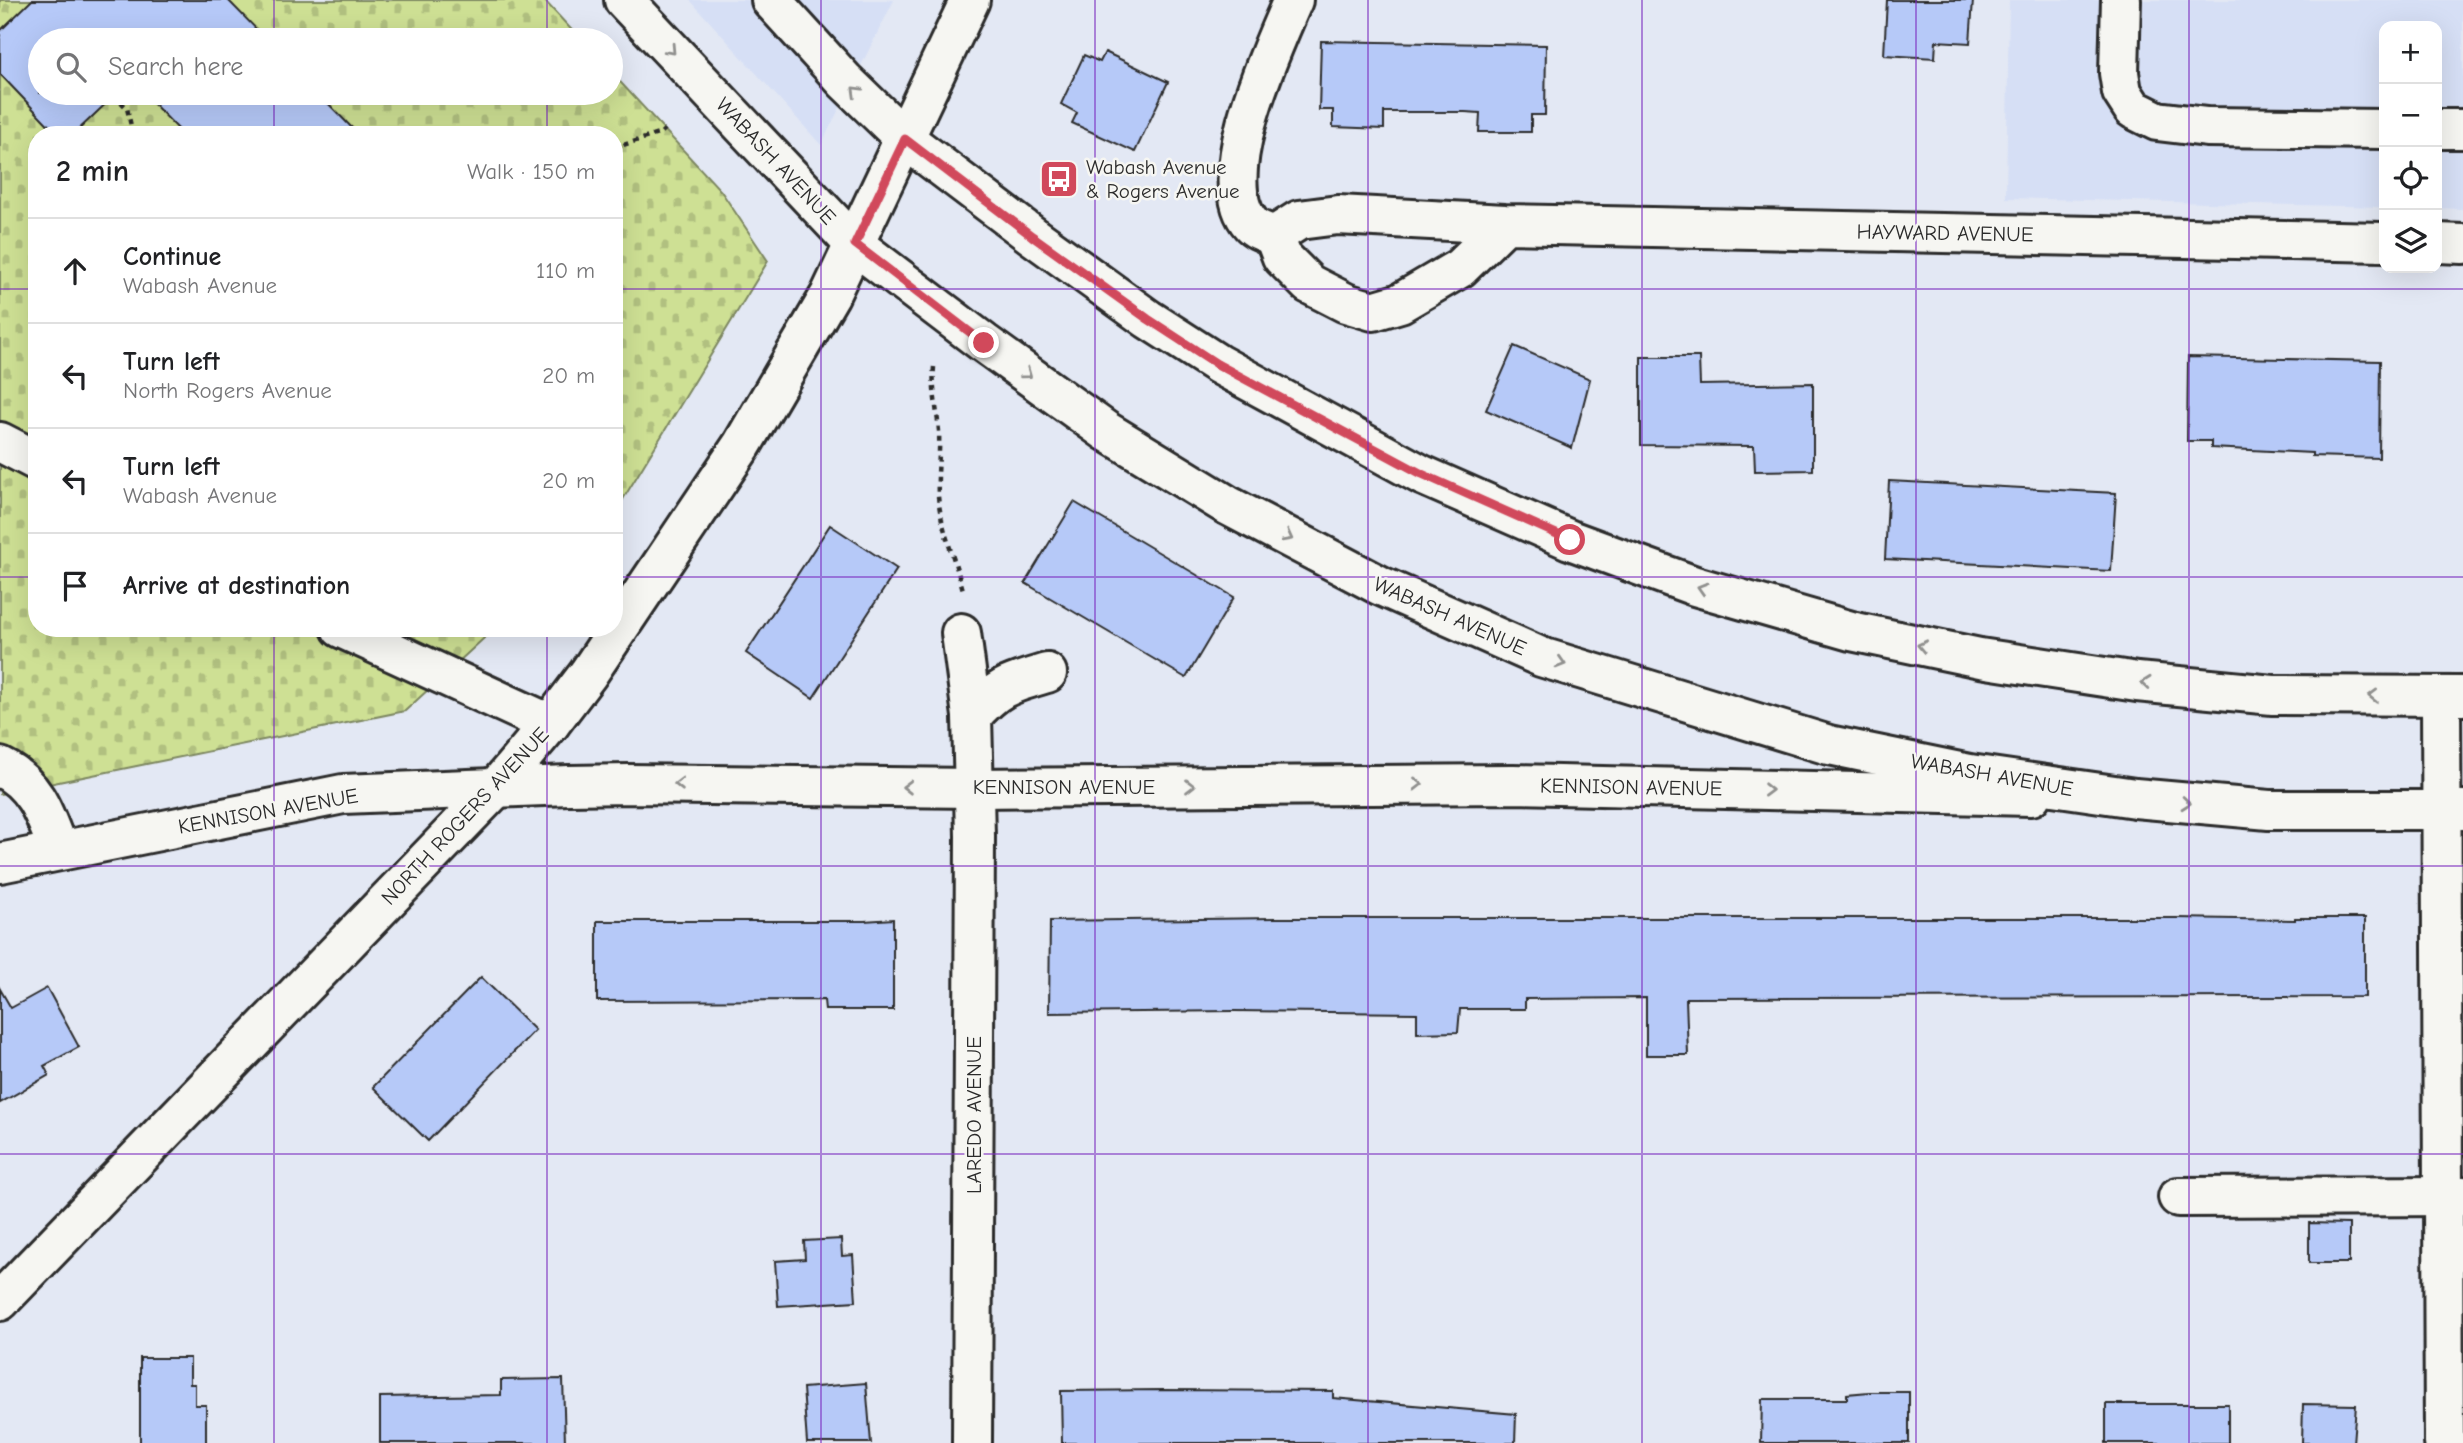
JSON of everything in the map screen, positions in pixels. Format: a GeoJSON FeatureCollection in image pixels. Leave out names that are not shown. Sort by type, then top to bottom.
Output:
{"type":"FeatureCollection","features":[{"type":"Feature","properties":{"kind":"street","name":"WABASH AVENUE"},"geometry":{"type":"LineString","coordinates":[[624,0],[855,244],[984,343],[1106,431],[1227,505],[1381,586],[1541,657],[1829,745],[1970,774],[2135,799],[2269,810],[2452,810]]}},
{"type":"Feature","properties":{"kind":"street"},"geometry":{"type":"LineString","coordinates":[[771,0],[845,81],[905,139],[1032,236],[1148,319],[1217,364],[1422,474],[1570,540],[1682,581],[1851,631],[1980,658],[2137,682],[2273,695],[2452,696],[2453,1196],[2444,1443]]}},
{"type":"Feature","properties":{"kind":"street","name":"NORTH ROGERS AVENUE"},"geometry":{"type":"LineString","coordinates":[[625,601],[742,445],[814,325],[970,0]]}},
{"type":"Feature","properties":{"kind":"street"},"geometry":{"type":"LineString","coordinates":[[1293,0],[1267,62],[1240,147],[1237,184],[1242,210],[1252,226],[1275,236],[1282,257],[1309,284],[1346,303],[1373,311],[1400,303],[1460,268],[1505,224]]}},
{"type":"Feature","properties":{"kind":"street"},"geometry":{"type":"LineString","coordinates":[[2121,0],[2119,73],[2122,92],[2133,109],[2157,121],[2207,127],[2379,129]]}},
{"type":"Feature","properties":{"kind":"street"},"geometry":{"type":"LineString","coordinates":[[2442,129],[2463,130]]}},
{"type":"Feature","properties":{"kind":"street","name":"HAYWARD AVENUE"},"geometry":{"type":"LineString","coordinates":[[1275,236],[1299,220],[1338,215],[1505,224],[2379,242]]}},
{"type":"Feature","properties":{"kind":"street"},"geometry":{"type":"LineString","coordinates":[[2442,243],[2463,244]]}},
{"type":"Feature","properties":{"kind":"street"},"geometry":{"type":"LineString","coordinates":[[0,442],[28,457]]}},
{"type":"Feature","properties":{"kind":"street","name":"LAREDO AVENUE"},"geometry":{"type":"LineString","coordinates":[[961,633],[972,716],[975,788],[972,1443]]}},
{"type":"Feature","properties":{"kind":"street"},"geometry":{"type":"LineString","coordinates":[[361,637],[550,724]]}},
{"type":"Feature","properties":{"kind":"street","name":"NORTH ROGERS AVENUE"},"geometry":{"type":"LineString","coordinates":[[0,1301],[496,788],[550,724],[603,637]]}},
{"type":"Feature","properties":{"kind":"street"},"geometry":{"type":"LineString","coordinates":[[972,716],[989,696],[1007,685],[1047,673]]}},
{"type":"Feature","properties":{"kind":"street"},"geometry":{"type":"LineString","coordinates":[[0,767],[18,775],[41,806],[58,850]]}},
{"type":"Feature","properties":{"kind":"street","name":"KENNISON AVENUE"},"geometry":{"type":"LineString","coordinates":[[0,863],[342,794],[629,784],[975,788],[1513,784],[2135,799]]}},
{"type":"Feature","properties":{"kind":"street"},"geometry":{"type":"LineString","coordinates":[[2178,1197],[2453,1196]]}},
{"type":"Feature","properties":{"kind":"path"},"geometry":{"type":"LineString","coordinates":[[124,105],[131,126]]}},
{"type":"Feature","properties":{"kind":"path"},"geometry":{"type":"LineString","coordinates":[[623,145],[661,133],[668,126]]}},
{"type":"Feature","properties":{"kind":"path"},"geometry":{"type":"LineString","coordinates":[[934,366],[933,390],[939,443],[938,494],[948,544],[963,589],[961,633]]}},
{"type":"Feature","properties":{"kind":"shaded area"},"geometry":{"type":"Polygon","coordinates":[[[690,0],[894,0],[821,145],[690,0]]]}},
{"type":"Feature","properties":{"kind":"shaded area"},"geometry":{"type":"Polygon","coordinates":[[[2009,0],[2463,0],[2463,209],[2442,208],[2442,21],[2379,21],[2379,207],[2006,198],[2009,0]]]}},
{"type":"Feature","properties":{"kind":"green space"},"geometry":{"type":"Polygon","coordinates":[[[0,0],[544,0],[570,28],[28,28],[28,105],[623,105],[623,85],[721,191],[768,261],[623,499],[623,126],[28,126],[28,637],[485,637],[405,711],[0,794],[0,0]]]}},
{"type":"Feature","properties":{"kind":"building"},"geometry":{"type":"Polygon","coordinates":[[[32,0],[228,0],[255,28],[28,28],[28,103],[0,74],[0,31],[32,0]]]}},
{"type":"Feature","properties":{"kind":"building"},"geometry":{"type":"Polygon","coordinates":[[[1887,0],[1973,0],[1970,43],[1936,41],[1935,58],[1884,55],[1887,0]]]}},
{"type":"Feature","properties":{"kind":"building"},"geometry":{"type":"Polygon","coordinates":[[[1321,41],[1546,45],[1545,115],[1531,115],[1531,132],[1479,132],[1480,113],[1465,112],[1384,112],[1384,129],[1333,127],[1333,110],[1319,110],[1321,41]]]}},
{"type":"Feature","properties":{"kind":"building"},"geometry":{"type":"Polygon","coordinates":[[[1105,52],[1168,82],[1135,152],[1072,123],[1077,113],[1061,104],[1084,55],[1100,62],[1105,52]]]}},
{"type":"Feature","properties":{"kind":"building"},"geometry":{"type":"Polygon","coordinates":[[[29,105],[104,105],[82,126],[49,126],[29,105]]]}},
{"type":"Feature","properties":{"kind":"building"},"geometry":{"type":"Polygon","coordinates":[[[155,105],[330,105],[350,126],[175,126],[155,105]]]}},
{"type":"Feature","properties":{"kind":"building"},"geometry":{"type":"Polygon","coordinates":[[[1514,346],[1590,379],[1572,448],[1486,410],[1514,346]]]}},
{"type":"Feature","properties":{"kind":"building"},"geometry":{"type":"Polygon","coordinates":[[[1641,357],[1699,357],[1700,385],[1813,383],[1813,470],[1755,471],[1754,446],[1641,445],[1641,357]]]}},
{"type":"Feature","properties":{"kind":"building"},"geometry":{"type":"Polygon","coordinates":[[[2188,357],[2380,361],[2379,458],[2211,448],[2211,441],[2187,441],[2188,357]]]}},
{"type":"Feature","properties":{"kind":"building"},"geometry":{"type":"Polygon","coordinates":[[[1889,481],[2116,493],[2111,571],[1885,559],[1889,481]]]}},
{"type":"Feature","properties":{"kind":"building"},"geometry":{"type":"Polygon","coordinates":[[[1074,502],[1234,597],[1186,678],[1025,583],[1074,502]]]}},
{"type":"Feature","properties":{"kind":"building"},"geometry":{"type":"Polygon","coordinates":[[[830,525],[897,569],[813,698],[746,653],[830,525]]]}},
{"type":"Feature","properties":{"kind":"building"},"geometry":{"type":"Polygon","coordinates":[[[1276,918],[2365,918],[2365,997],[1686,998],[1688,1055],[1646,1055],[1646,998],[1525,999],[1525,1009],[1460,1009],[1458,1032],[1417,1033],[1417,1013],[1049,1013],[1050,921],[1276,918]]]}},
{"type":"Feature","properties":{"kind":"building"},"geometry":{"type":"Polygon","coordinates":[[[893,919],[893,1010],[825,1010],[824,1000],[597,1001],[597,921],[893,919]]]}},
{"type":"Feature","properties":{"kind":"building"},"geometry":{"type":"Polygon","coordinates":[[[481,977],[535,1030],[428,1141],[373,1087],[481,977]]]}},
{"type":"Feature","properties":{"kind":"building"},"geometry":{"type":"Polygon","coordinates":[[[47,988],[79,1047],[44,1066],[49,1075],[0,1103],[0,989],[11,1008],[47,988]]]}},
{"type":"Feature","properties":{"kind":"building"},"geometry":{"type":"Polygon","coordinates":[[[2309,1223],[2349,1224],[2349,1263],[2309,1263],[2309,1223]]]}},
{"type":"Feature","properties":{"kind":"building"},"geometry":{"type":"Polygon","coordinates":[[[841,1239],[842,1256],[853,1255],[856,1301],[778,1306],[775,1261],[805,1259],[804,1241],[841,1239]]]}},
{"type":"Feature","properties":{"kind":"building"},"geometry":{"type":"Polygon","coordinates":[[[140,1358],[190,1358],[190,1384],[195,1384],[195,1405],[206,1405],[206,1443],[140,1443],[140,1358]]]}},
{"type":"Feature","properties":{"kind":"building"},"geometry":{"type":"Polygon","coordinates":[[[563,1379],[565,1443],[380,1443],[380,1397],[501,1395],[501,1380],[563,1379]]]}},
{"type":"Feature","properties":{"kind":"building"},"geometry":{"type":"Polygon","coordinates":[[[866,1383],[871,1443],[807,1443],[803,1388],[866,1383]]]}},
{"type":"Feature","properties":{"kind":"building"},"geometry":{"type":"Polygon","coordinates":[[[1061,1391],[1333,1391],[1333,1398],[1516,1414],[1515,1443],[1062,1443],[1061,1391]]]}},
{"type":"Feature","properties":{"kind":"building"},"geometry":{"type":"Polygon","coordinates":[[[1909,1392],[1909,1443],[1761,1443],[1762,1399],[1847,1399],[1847,1394],[1909,1392]]]}},
{"type":"Feature","properties":{"kind":"building"},"geometry":{"type":"Polygon","coordinates":[[[2106,1404],[2228,1404],[2228,1443],[2106,1443],[2106,1404]]]}},
{"type":"Feature","properties":{"kind":"building"},"geometry":{"type":"Polygon","coordinates":[[[2303,1404],[2356,1405],[2353,1443],[2302,1443],[2303,1404]]]}},
{"type":"Feature","properties":{"kind":"place","name":"Wabash Avenue & Rogers Avenue"},"geometry":{"type":"Point","coordinates":[1059,179]}},
{"type":"Feature","properties":{"kind":"route"},"geometry":{"type":"LineString","coordinates":[[984,343],[855,244],[905,139],[1032,236],[1148,319],[1217,364],[1422,474],[1570,540]]}}]}
